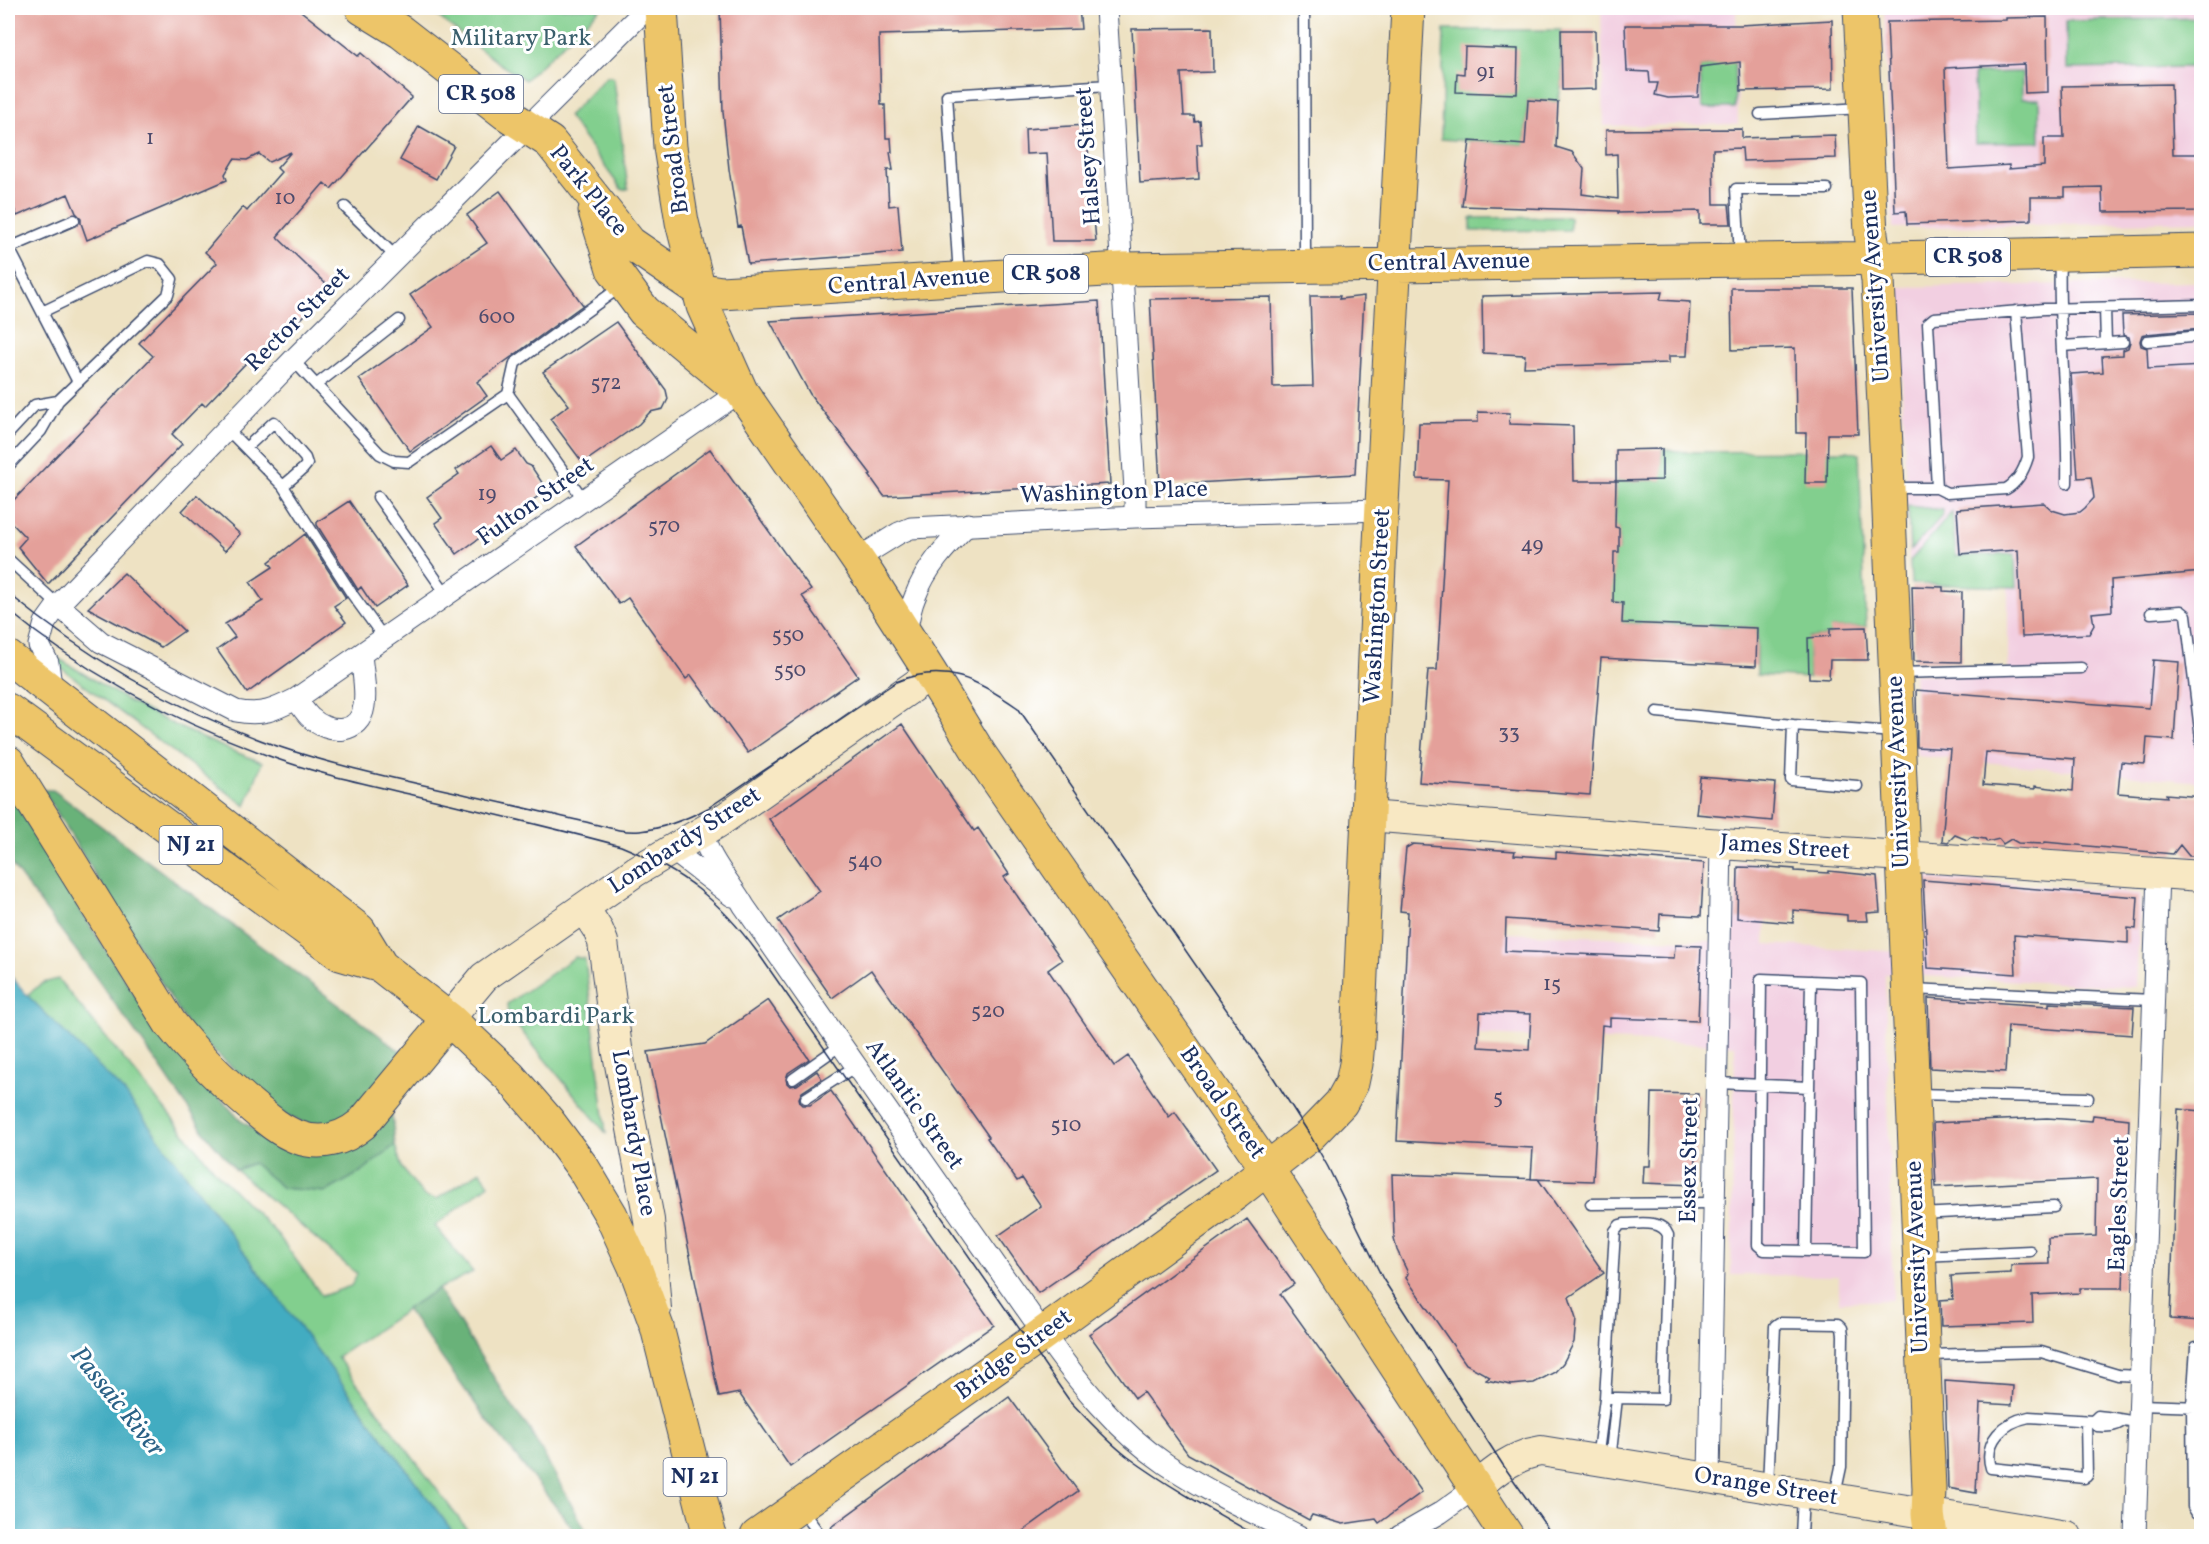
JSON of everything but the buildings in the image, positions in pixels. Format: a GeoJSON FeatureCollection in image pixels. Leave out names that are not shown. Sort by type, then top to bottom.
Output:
{"type":"FeatureCollection","features":[{"type":"Feature","properties":{"kind":"main road","name":"Park Place"},"geometry":{"type":"LineString","coordinates":[[362,8],[401,33],[505,113],[550,142],[630,243],[697,290]]}},
{"type":"Feature","properties":{"kind":"main road","name":"Broad Street"},"geometry":{"type":"LineString","coordinates":[[661,8],[670,147],[682,222],[697,290],[721,350],[741,391]]}},
{"type":"Feature","properties":{"kind":"main road","name":"Washington Street"},"geometry":{"type":"LineString","coordinates":[[1268,1170],[1329,1118],[1352,1083],[1356,1064],[1408,8]]}},
{"type":"Feature","properties":{"kind":"main road","name":"University Avenue"},"geometry":{"type":"LineString","coordinates":[[1860,8],[1871,234],[1878,280],[1888,488],[1929,1525]]}},
{"type":"Feature","properties":{"kind":"main road"},"geometry":{"type":"LineString","coordinates":[[590,195],[613,269],[619,278],[644,311],[741,391],[857,559]]}},
{"type":"Feature","properties":{"kind":"main road","name":"Central Avenue"},"geometry":{"type":"LineString","coordinates":[[697,290],[744,293],[1122,269],[2202,251]]}},
{"type":"Feature","properties":{"kind":"main road","name":"Broad Street"},"geometry":{"type":"LineString","coordinates":[[857,559],[981,756],[1268,1170],[1508,1536]]}},
{"type":"Feature","properties":{"kind":"main road","name":"NJ 21"},"geometry":{"type":"LineString","coordinates":[[8,657],[359,930],[381,966],[449,1019],[510,1077],[548,1120],[583,1168],[611,1215],[632,1259],[657,1327],[710,1536]]}},
{"type":"Feature","properties":{"kind":"main road","name":"NJ 21"},"geometry":{"type":"LineString","coordinates":[[8,710],[340,954],[381,966]]}},
{"type":"Feature","properties":{"kind":"main road"},"geometry":{"type":"LineString","coordinates":[[8,762],[170,1023],[191,1050],[231,1089],[277,1127],[298,1138],[318,1142],[331,1141],[352,1132],[362,1124],[449,1019]]}},
{"type":"Feature","properties":{"kind":"main road","name":"Bridge Street"},"geometry":{"type":"LineString","coordinates":[[757,1536],[1044,1334],[1268,1170]]}},
{"type":"Feature","properties":{"kind":"street","name":"Rector Street"},"geometry":{"type":"LineString","coordinates":[[52,693],[48,663],[39,645],[45,623],[57,605],[293,360],[647,8]]}},
{"type":"Feature","properties":{"kind":"street","name":"Halsey Street"},"geometry":{"type":"LineString","coordinates":[[1106,8],[1135,479],[1135,517]]}},
{"type":"Feature","properties":{"kind":"street","name":"Fulton Street"},"geometry":{"type":"LineString","coordinates":[[57,605],[101,642],[236,711],[253,715],[271,712],[296,699],[741,391]]}},
{"type":"Feature","properties":{"kind":"street","name":"Washington Place"},"geometry":{"type":"LineString","coordinates":[[857,559],[911,528],[1135,517],[1382,510]]}},
{"type":"Feature","properties":{"kind":"street"},"geometry":{"type":"LineString","coordinates":[[906,634],[914,598],[928,570],[940,552],[968,524]]}},
{"type":"Feature","properties":{"kind":"street"},"geometry":{"type":"LineString","coordinates":[[296,699],[309,717],[320,725],[331,730],[342,731],[354,727],[361,717],[365,704],[361,654]]}},
{"type":"Feature","properties":{"kind":"street","name":"Lombardy Street"},"geometry":{"type":"LineString","coordinates":[[449,1019],[484,977],[636,871],[704,831],[931,674]]}},
{"type":"Feature","properties":{"kind":"street","name":"James Street"},"geometry":{"type":"LineString","coordinates":[[1368,816],[1721,844],[2202,876]]}},
{"type":"Feature","properties":{"kind":"street","name":"Atlantic Street"},"geometry":{"type":"LineString","coordinates":[[704,831],[704,842],[709,852],[744,906],[1044,1334],[1096,1402],[1141,1445],[1165,1463],[1196,1482],[1299,1536]]}},
{"type":"Feature","properties":{"kind":"street","name":"Essex Street"},"geometry":{"type":"LineString","coordinates":[[1709,1477],[1721,844]]}},
{"type":"Feature","properties":{"kind":"street","name":"Atlantic Street"},"geometry":{"type":"LineString","coordinates":[[670,852],[692,865],[744,906]]}},
{"type":"Feature","properties":{"kind":"street","name":"Eagles Street"},"geometry":{"type":"LineString","coordinates":[[2135,1536],[2133,1416],[2139,1376],[2158,873]]}},
{"type":"Feature","properties":{"kind":"street","name":"Lombardy Place"},"geometry":{"type":"LineString","coordinates":[[584,908],[603,942],[617,1048],[650,1220],[657,1327]]}},
{"type":"Feature","properties":{"kind":"street","name":"Orange Street"},"geometry":{"type":"LineString","coordinates":[[1475,1488],[1503,1465],[1528,1453],[1540,1451],[1835,1498],[1929,1525],[2067,1536]]}},
{"type":"Feature","properties":{"kind":"street"},"geometry":{"type":"LineString","coordinates":[[1400,1536],[1440,1513],[1475,1488]]}},
{"type":"Feature","properties":{"kind":"lane"},"geometry":{"type":"LineString","coordinates":[[1304,8],[1305,265]]}},
{"type":"Feature","properties":{"kind":"lane"},"geometry":{"type":"LineString","coordinates":[[960,280],[947,95],[1110,85]]}},
{"type":"Feature","properties":{"kind":"lane"},"geometry":{"type":"LineString","coordinates":[[1760,114],[1865,108]]}},
{"type":"Feature","properties":{"kind":"lane"},"geometry":{"type":"LineString","coordinates":[[1740,259],[1736,189],[1827,189]]}},
{"type":"Feature","properties":{"kind":"lane"},"geometry":{"type":"LineString","coordinates":[[345,207],[396,257]]}},
{"type":"Feature","properties":{"kind":"lane"},"geometry":{"type":"LineString","coordinates":[[74,220],[9,248],[78,382]]}},
{"type":"Feature","properties":{"kind":"lane"},"geometry":{"type":"LineString","coordinates":[[2060,255],[2060,309],[2068,456],[2067,483]]}},
{"type":"Feature","properties":{"kind":"lane"},"geometry":{"type":"LineString","coordinates":[[8,466],[41,431],[58,401],[168,295],[172,279],[160,264],[148,261],[42,312]]}},
{"type":"Feature","properties":{"kind":"lane"},"geometry":{"type":"LineString","coordinates":[[293,360],[380,454],[394,461],[409,462],[508,394],[515,363],[612,293],[619,278]]}},
{"type":"Feature","properties":{"kind":"lane"},"geometry":{"type":"LineString","coordinates":[[1937,488],[1928,323],[1934,318],[2016,311],[2202,305]]}},
{"type":"Feature","properties":{"kind":"lane"},"geometry":{"type":"LineString","coordinates":[[2105,308],[2106,343]]}},
{"type":"Feature","properties":{"kind":"lane"},"geometry":{"type":"LineString","coordinates":[[1888,488],[1937,488],[1947,494],[2006,489],[2013,485],[2028,457],[2016,311]]}},
{"type":"Feature","properties":{"kind":"lane"},"geometry":{"type":"LineString","coordinates":[[316,385],[399,320]]}},
{"type":"Feature","properties":{"kind":"lane"},"geometry":{"type":"LineString","coordinates":[[2147,341],[2202,336]]}},
{"type":"Feature","properties":{"kind":"lane"},"geometry":{"type":"LineString","coordinates":[[2062,345],[2123,342]]}},
{"type":"Feature","properties":{"kind":"lane"},"geometry":{"type":"LineString","coordinates":[[508,394],[584,500]]}},
{"type":"Feature","properties":{"kind":"lane"},"geometry":{"type":"LineString","coordinates":[[8,434],[35,405],[58,401]]}},
{"type":"Feature","properties":{"kind":"lane"},"geometry":{"type":"LineString","coordinates":[[246,448],[274,422],[305,458],[307,464],[283,486]]}},
{"type":"Feature","properties":{"kind":"lane"},"geometry":{"type":"LineString","coordinates":[[227,429],[283,486],[352,594],[384,638]]}},
{"type":"Feature","properties":{"kind":"lane"},"geometry":{"type":"LineString","coordinates":[[378,497],[447,595]]}},
{"type":"Feature","properties":{"kind":"lane"},"geometry":{"type":"LineString","coordinates":[[8,559],[57,605]]}},
{"type":"Feature","properties":{"kind":"lane"},"geometry":{"type":"LineString","coordinates":[[2151,613],[2181,611],[2186,615],[2202,747]]}},
{"type":"Feature","properties":{"kind":"lane"},"geometry":{"type":"LineString","coordinates":[[1895,673],[2081,668]]}},
{"type":"Feature","properties":{"kind":"lane"},"geometry":{"type":"LineString","coordinates":[[1658,712],[1898,732]]}},
{"type":"Feature","properties":{"kind":"lane"},"geometry":{"type":"LineString","coordinates":[[1793,725],[1791,780],[1857,786]]}},
{"type":"Feature","properties":{"kind":"lane"},"geometry":{"type":"LineString","coordinates":[[1761,979],[1811,981],[1861,983],[1864,1252],[1764,1250],[1758,1243],[1761,979]]}},
{"type":"Feature","properties":{"kind":"lane"},"geometry":{"type":"LineString","coordinates":[[1806,1250],[1811,981]]}},
{"type":"Feature","properties":{"kind":"lane"},"geometry":{"type":"LineString","coordinates":[[1908,989],[2153,1000]]}},
{"type":"Feature","properties":{"kind":"lane"},"geometry":{"type":"LineString","coordinates":[[793,1079],[841,1045]]}},
{"type":"Feature","properties":{"kind":"lane"},"geometry":{"type":"LineString","coordinates":[[806,1098],[856,1066]]}},
{"type":"Feature","properties":{"kind":"lane"},"geometry":{"type":"LineString","coordinates":[[1717,1083],[1809,1088]]}},
{"type":"Feature","properties":{"kind":"lane"},"geometry":{"type":"LineString","coordinates":[[1912,1094],[2088,1098]]}},
{"type":"Feature","properties":{"kind":"lane"},"geometry":{"type":"LineString","coordinates":[[1591,1204],[1714,1203]]}},
{"type":"Feature","properties":{"kind":"lane"},"geometry":{"type":"LineString","coordinates":[[1917,1214],[2054,1207]]}},
{"type":"Feature","properties":{"kind":"lane"},"geometry":{"type":"LineString","coordinates":[[1604,1461],[1605,1398],[1615,1231],[1624,1224],[1659,1224],[1668,1235],[1663,1399],[1605,1398]]}},
{"type":"Feature","properties":{"kind":"lane"},"geometry":{"type":"LineString","coordinates":[[1918,1257],[2030,1251]]}},
{"type":"Feature","properties":{"kind":"lane"},"geometry":{"type":"LineString","coordinates":[[1768,1487],[1775,1326],[1779,1323],[1838,1324],[1842,1328],[1843,1335],[1841,1467],[1835,1498]]}},
{"type":"Feature","properties":{"kind":"lane"},"geometry":{"type":"LineString","coordinates":[[2196,1347],[2197,1407],[2193,1507],[2196,1512],[2202,1513]]}},
{"type":"Feature","properties":{"kind":"lane"},"geometry":{"type":"LineString","coordinates":[[1922,1356],[2041,1352],[2118,1375],[2139,1376]]}},
{"type":"Feature","properties":{"kind":"lane"},"geometry":{"type":"LineString","coordinates":[[1604,1461],[1617,1398]]}},
{"type":"Feature","properties":{"kind":"lane"},"geometry":{"type":"LineString","coordinates":[[2089,1421],[2087,1476],[2084,1478],[1991,1468],[1991,1443],[1994,1436],[2019,1419],[2029,1417],[2089,1421],[2098,1416],[2133,1416],[2197,1407]]}},
{"type":"Feature","properties":{"kind":"lane"},"geometry":{"type":"LineString","coordinates":[[1801,1536],[1803,1493]]}},
{"type":"Feature","properties":{"kind":"lane"},"geometry":{"type":"LineString","coordinates":[[799,1507],[821,1536]]}},
{"type":"Feature","properties":{"kind":"shaded area"},"geometry":{"type":"Polygon","coordinates":[[[1601,8],[1736,8],[1738,124],[1604,126],[1601,8]]]}},
{"type":"Feature","properties":{"kind":"shaded area"},"geometry":{"type":"Polygon","coordinates":[[[1884,8],[2201,8],[2201,221],[1893,228],[1884,8]]]}},
{"type":"Feature","properties":{"kind":"shaded area"},"geometry":{"type":"Polygon","coordinates":[[[2201,282],[2201,782],[1917,756],[1914,674],[2008,675],[2008,587],[1910,585],[1898,287],[2201,282]]]}},
{"type":"Feature","properties":{"kind":"shaded area"},"geometry":{"type":"Polygon","coordinates":[[[1737,863],[1768,865],[1765,944],[1921,953],[1917,876],[2141,894],[2136,987],[1885,974],[1893,1300],[1839,1302],[1839,1276],[1731,1275],[1735,1045],[1401,1032],[1405,929],[1733,942],[1737,863]]]}},
{"type":"Feature","properties":{"kind":"green space","name":"Military Park"},"geometry":{"type":"Polygon","coordinates":[[[427,8],[601,8],[525,80],[501,65],[427,8]]]}},
{"type":"Feature","properties":{"kind":"green space"},"geometry":{"type":"Polygon","coordinates":[[[2201,18],[2201,145],[2195,145],[2194,67],[2067,69],[2066,21],[2201,18]]]}},
{"type":"Feature","properties":{"kind":"green space"},"geometry":{"type":"Polygon","coordinates":[[[1734,25],[1735,108],[1702,108],[1700,67],[1715,65],[1734,25]]]}},
{"type":"Feature","properties":{"kind":"green space"},"geometry":{"type":"Polygon","coordinates":[[[1444,30],[1561,30],[1562,83],[1558,102],[1528,100],[1525,145],[1441,139],[1444,30]]]}},
{"type":"Feature","properties":{"kind":"green space"},"geometry":{"type":"Polygon","coordinates":[[[2022,72],[2022,99],[2039,99],[2040,142],[1976,143],[1974,73],[2022,72]]]}},
{"type":"Feature","properties":{"kind":"green space"},"geometry":{"type":"Polygon","coordinates":[[[606,77],[614,79],[628,189],[622,190],[568,116],[606,77]]]}},
{"type":"Feature","properties":{"kind":"green space"},"geometry":{"type":"Polygon","coordinates":[[[1570,217],[1570,230],[1471,231],[1471,218],[1570,217]]]}},
{"type":"Feature","properties":{"kind":"green space"},"geometry":{"type":"Polygon","coordinates":[[[1662,449],[1686,452],[1848,451],[1859,454],[1866,627],[1831,628],[1830,636],[1809,638],[1809,678],[1757,675],[1757,628],[1622,623],[1623,603],[1611,602],[1614,552],[1619,551],[1619,528],[1615,527],[1616,481],[1661,480],[1662,449]]]}},
{"type":"Feature","properties":{"kind":"green space"},"geometry":{"type":"Polygon","coordinates":[[[1908,506],[1943,510],[1942,516],[1910,551],[1908,506]]]}},
{"type":"Feature","properties":{"kind":"green space"},"geometry":{"type":"Polygon","coordinates":[[[1952,512],[1956,556],[2015,554],[2016,587],[1911,584],[1910,561],[1952,512]]]}},
{"type":"Feature","properties":{"kind":"green space"},"geometry":{"type":"Polygon","coordinates":[[[54,656],[162,719],[262,762],[246,806],[61,668],[54,656]]]}},
{"type":"Feature","properties":{"kind":"green space"},"geometry":{"type":"Polygon","coordinates":[[[43,790],[53,790],[404,1054],[355,1112],[323,1129],[288,1117],[191,1031],[43,790]]]}},
{"type":"Feature","properties":{"kind":"green space"},"geometry":{"type":"Polygon","coordinates":[[[8,794],[157,1029],[241,1121],[279,1144],[359,1142],[392,1115],[395,1145],[361,1172],[326,1192],[283,1188],[253,1163],[236,1170],[207,1136],[90,969],[8,860],[8,794]]]}},
{"type":"Feature","properties":{"kind":"green space","name":"Lombardi Park"},"geometry":{"type":"Polygon","coordinates":[[[575,957],[585,959],[606,1133],[508,1015],[507,1004],[575,957]]]}},
{"type":"Feature","properties":{"kind":"green space"},"geometry":{"type":"Polygon","coordinates":[[[58,979],[217,1173],[278,1235],[322,1296],[351,1286],[357,1274],[236,1170],[253,1163],[283,1188],[326,1192],[361,1172],[395,1145],[402,1168],[424,1196],[437,1199],[480,1171],[489,1184],[435,1226],[473,1272],[438,1289],[337,1357],[472,1536],[456,1536],[242,1250],[27,995],[43,983],[58,979]]]}},
{"type":"Feature","properties":{"kind":"green space"},"geometry":{"type":"Polygon","coordinates":[[[438,1289],[515,1411],[530,1430],[589,1536],[579,1536],[487,1420],[406,1309],[438,1289]]]}},
{"type":"Feature","properties":{"kind":"water","name":"Passaic River"},"geometry":{"type":"Polygon","coordinates":[[[8,973],[125,1093],[456,1536],[15,1536],[8,1526],[8,973]]]}},
{"type":"Feature","properties":{"kind":"tram line"},"geometry":{"type":"LineString","coordinates":[[8,593],[69,639],[135,681],[203,716],[274,745],[354,768],[627,831],[649,830],[667,825],[708,808],[896,682],[914,676],[946,674],[975,682],[989,689],[1018,708],[1273,1077],[1328,1167],[1383,1279],[1503,1465],[1553,1536]]}},
{"type":"Feature","properties":{"kind":"tram line"},"geometry":{"type":"LineString","coordinates":[[8,610],[68,655],[132,694],[234,742],[321,773],[621,846],[663,866],[698,889],[729,917],[758,953],[1069,1400],[1128,1457],[1175,1489],[1257,1536]]}}]}
